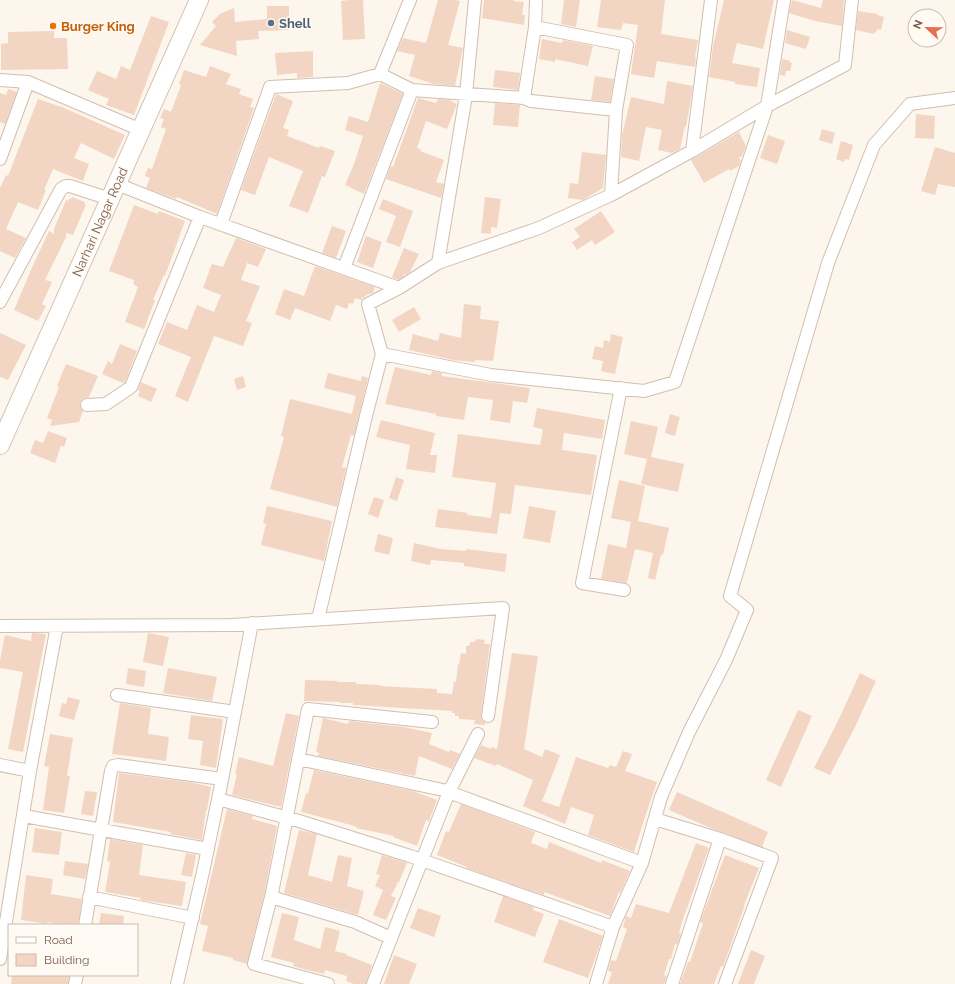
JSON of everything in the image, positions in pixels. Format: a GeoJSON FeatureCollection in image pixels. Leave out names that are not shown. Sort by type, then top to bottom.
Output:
{"type":"FeatureCollection","features":[{"type":"Feature","properties":{"kind":"street","name":"Narhari Nagar Road"},"geometry":{"type":"LineString","coordinates":[[0,445],[199,0]]}},
{"type":"Feature","properties":{"kind":"street"},"geometry":{"type":"LineString","coordinates":[[380,74],[410,0]]}},
{"type":"Feature","properties":{"kind":"street"},"geometry":{"type":"LineString","coordinates":[[438,263],[466,95],[475,0]]}},
{"type":"Feature","properties":{"kind":"street"},"geometry":{"type":"LineString","coordinates":[[524,98],[535,27],[536,0]]}},
{"type":"Feature","properties":{"kind":"street"},"geometry":{"type":"LineString","coordinates":[[692,151],[711,0]]}},
{"type":"Feature","properties":{"kind":"street"},"geometry":{"type":"LineString","coordinates":[[382,354],[491,375],[644,391],[675,382],[767,106],[784,0]]}},
{"type":"Feature","properties":{"kind":"street"},"geometry":{"type":"LineString","coordinates":[[318,620],[382,354],[368,304],[399,288],[438,263],[539,228],[612,195],[692,151],[767,106],[845,66],[852,0]]}},
{"type":"Feature","properties":{"kind":"street"},"geometry":{"type":"LineString","coordinates":[[535,27],[628,45],[616,110],[612,195]]}},
{"type":"Feature","properties":{"kind":"street"},"geometry":{"type":"LineString","coordinates":[[221,224],[270,87],[348,83],[380,74],[412,90],[524,98],[531,101],[616,110]]}},
{"type":"Feature","properties":{"kind":"street"},"geometry":{"type":"LineString","coordinates":[[0,80],[28,82],[141,130]]}},
{"type":"Feature","properties":{"kind":"street"},"geometry":{"type":"LineString","coordinates":[[0,159],[28,82]]}},
{"type":"Feature","properties":{"kind":"street"},"geometry":{"type":"LineString","coordinates":[[344,268],[412,90]]}},
{"type":"Feature","properties":{"kind":"street"},"geometry":{"type":"LineString","coordinates":[[596,984],[613,927],[642,863],[661,797],[689,732],[726,660],[746,610],[730,596],[828,263],[874,145],[910,104],[955,98]]}},
{"type":"Feature","properties":{"kind":"street"},"geometry":{"type":"LineString","coordinates":[[0,302],[61,188],[66,186],[113,192],[200,217],[399,288]]}},
{"type":"Feature","properties":{"kind":"street"},"geometry":{"type":"LineString","coordinates":[[87,405],[106,404],[131,387],[200,217]]}},
{"type":"Feature","properties":{"kind":"street"},"geometry":{"type":"LineString","coordinates":[[620,388],[582,583],[624,590]]}},
{"type":"Feature","properties":{"kind":"street"},"geometry":{"type":"LineString","coordinates":[[0,626],[252,623],[503,608],[488,716]]}},
{"type":"Feature","properties":{"kind":"street"},"geometry":{"type":"LineString","coordinates":[[177,984],[208,849],[252,623]]}},
{"type":"Feature","properties":{"kind":"street"},"geometry":{"type":"LineString","coordinates":[[0,959],[30,771],[57,626]]}},
{"type":"Feature","properties":{"kind":"street"},"geometry":{"type":"LineString","coordinates":[[117,695],[235,712]]}},
{"type":"Feature","properties":{"kind":"street"},"geometry":{"type":"LineString","coordinates":[[328,984],[254,964],[271,897],[308,709],[432,722]]}},
{"type":"Feature","properties":{"kind":"street"},"geometry":{"type":"LineString","coordinates":[[373,984],[449,792],[478,734]]}},
{"type":"Feature","properties":{"kind":"street"},"geometry":{"type":"LineString","coordinates":[[298,759],[449,792],[642,863]]}},
{"type":"Feature","properties":{"kind":"street"},"geometry":{"type":"LineString","coordinates":[[0,765],[30,771]]}},
{"type":"Feature","properties":{"kind":"street"},"geometry":{"type":"LineString","coordinates":[[85,924],[111,771],[115,765],[222,779]]}},
{"type":"Feature","properties":{"kind":"street"},"geometry":{"type":"LineString","coordinates":[[218,799],[287,818],[422,860],[613,927]]}},
{"type":"Feature","properties":{"kind":"street"},"geometry":{"type":"LineString","coordinates":[[24,816],[208,849]]}},
{"type":"Feature","properties":{"kind":"street"},"geometry":{"type":"LineString","coordinates":[[655,819],[720,839],[772,858],[725,984]]}},
{"type":"Feature","properties":{"kind":"street"},"geometry":{"type":"LineString","coordinates":[[672,984],[720,839]]}},
{"type":"Feature","properties":{"kind":"street"},"geometry":{"type":"LineString","coordinates":[[89,897],[192,918]]}},
{"type":"Feature","properties":{"kind":"street"},"geometry":{"type":"LineString","coordinates":[[271,897],[355,922],[391,938]]}},
{"type":"Feature","properties":{"kind":"building"},"geometry":{"type":"Polygon","coordinates":[[[363,0],[365,39],[343,40],[341,1],[363,0]]]}},
{"type":"Feature","properties":{"kind":"building"},"geometry":{"type":"Polygon","coordinates":[[[438,0],[460,1],[448,45],[463,48],[455,86],[434,84],[409,76],[415,55],[397,51],[403,38],[426,43],[438,0]]]}},
{"type":"Feature","properties":{"kind":"building"},"geometry":{"type":"Polygon","coordinates":[[[484,0],[514,0],[513,1],[524,2],[522,15],[525,15],[524,25],[482,18],[484,0]]]}},
{"type":"Feature","properties":{"kind":"building"},"geometry":{"type":"Polygon","coordinates":[[[564,0],[580,0],[576,27],[561,24],[564,0]]]}},
{"type":"Feature","properties":{"kind":"building"},"geometry":{"type":"Polygon","coordinates":[[[601,0],[665,0],[661,34],[698,40],[695,67],[657,61],[654,78],[631,74],[638,25],[623,23],[621,30],[597,27],[601,0]]]}},
{"type":"Feature","properties":{"kind":"building"},"geometry":{"type":"Polygon","coordinates":[[[724,0],[774,0],[763,49],[737,43],[732,63],[760,68],[757,87],[735,84],[735,82],[709,77],[713,46],[724,0]]]}},
{"type":"Feature","properties":{"kind":"building"},"geometry":{"type":"Polygon","coordinates":[[[792,0],[821,8],[823,0],[844,0],[842,26],[815,21],[789,13],[792,0]]]}},
{"type":"Feature","properties":{"kind":"building"},"geometry":{"type":"Polygon","coordinates":[[[267,6],[289,6],[289,30],[258,31],[259,39],[236,41],[237,56],[200,45],[216,26],[212,22],[220,14],[234,8],[235,22],[267,19],[267,6]]]}},
{"type":"Feature","properties":{"kind":"building"},"geometry":{"type":"Polygon","coordinates":[[[858,11],[878,14],[877,15],[884,17],[881,30],[877,29],[876,33],[874,32],[874,34],[856,30],[858,11]]]}},
{"type":"Feature","properties":{"kind":"building"},"geometry":{"type":"Polygon","coordinates":[[[151,16],[169,22],[134,115],[106,105],[109,99],[88,90],[97,71],[116,79],[121,66],[130,70],[151,16]]]}},
{"type":"Feature","properties":{"kind":"building"},"geometry":{"type":"Polygon","coordinates":[[[787,30],[810,37],[806,49],[785,43],[787,30]]]}},
{"type":"Feature","properties":{"kind":"building"},"geometry":{"type":"Polygon","coordinates":[[[54,31],[54,38],[67,38],[68,69],[1,70],[1,44],[8,43],[8,32],[54,31]]]}},
{"type":"Feature","properties":{"kind":"building"},"geometry":{"type":"Polygon","coordinates":[[[542,39],[562,43],[563,40],[593,46],[588,66],[555,59],[555,62],[539,59],[542,39]]]}},
{"type":"Feature","properties":{"kind":"building"},"geometry":{"type":"Polygon","coordinates":[[[313,51],[313,77],[297,78],[297,73],[277,75],[275,53],[313,51]]]}},
{"type":"Feature","properties":{"kind":"building"},"geometry":{"type":"Polygon","coordinates":[[[782,59],[792,63],[790,71],[786,71],[785,76],[780,75],[782,59]]]}},
{"type":"Feature","properties":{"kind":"building"},"geometry":{"type":"Polygon","coordinates":[[[210,66],[231,74],[226,84],[241,89],[239,94],[253,99],[250,107],[254,108],[217,214],[177,197],[176,199],[146,188],[150,178],[145,176],[148,168],[152,169],[166,129],[161,127],[164,119],[160,118],[164,109],[171,112],[181,85],[179,84],[184,70],[206,77],[210,66]]]}},
{"type":"Feature","properties":{"kind":"building"},"geometry":{"type":"Polygon","coordinates":[[[495,70],[520,73],[518,90],[493,87],[495,70]]]}},
{"type":"Feature","properties":{"kind":"building"},"geometry":{"type":"Polygon","coordinates":[[[595,76],[614,79],[610,102],[591,100],[595,76]]]}},
{"type":"Feature","properties":{"kind":"building"},"geometry":{"type":"Polygon","coordinates":[[[667,81],[693,86],[686,127],[685,126],[680,149],[672,153],[658,150],[662,130],[646,127],[639,161],[621,157],[622,135],[631,97],[664,104],[667,81]]]}},
{"type":"Feature","properties":{"kind":"building"},"geometry":{"type":"Polygon","coordinates":[[[380,83],[403,94],[364,194],[345,185],[354,164],[363,136],[345,130],[349,116],[368,122],[380,83]]]}},
{"type":"Feature","properties":{"kind":"building"},"geometry":{"type":"Polygon","coordinates":[[[8,89],[17,92],[5,124],[0,122],[0,93],[6,95],[8,89]]]}},
{"type":"Feature","properties":{"kind":"building"},"geometry":{"type":"Polygon","coordinates":[[[276,94],[293,101],[283,128],[289,130],[287,136],[319,148],[320,146],[335,151],[325,177],[322,176],[308,213],[289,206],[303,171],[269,157],[255,195],[241,190],[276,94]]]}},
{"type":"Feature","properties":{"kind":"building"},"geometry":{"type":"Polygon","coordinates":[[[418,98],[436,103],[438,99],[451,100],[457,104],[447,129],[426,121],[417,148],[421,149],[420,151],[444,160],[436,182],[444,184],[441,198],[386,179],[391,166],[393,167],[418,98]]]}},
{"type":"Feature","properties":{"kind":"building"},"geometry":{"type":"Polygon","coordinates":[[[38,99],[62,107],[125,135],[114,159],[81,143],[74,158],[89,164],[83,181],[53,169],[44,190],[46,190],[38,210],[18,202],[6,229],[26,238],[15,258],[0,251],[0,188],[6,175],[8,176],[38,99]]]}},
{"type":"Feature","properties":{"kind":"building"},"geometry":{"type":"Polygon","coordinates":[[[495,103],[520,105],[518,127],[493,125],[495,103]]]}},
{"type":"Feature","properties":{"kind":"building"},"geometry":{"type":"Polygon","coordinates":[[[916,114],[935,116],[934,139],[915,138],[916,114]]]}},
{"type":"Feature","properties":{"kind":"building"},"geometry":{"type":"Polygon","coordinates":[[[822,129],[835,133],[832,144],[819,140],[822,129]]]}},
{"type":"Feature","properties":{"kind":"building"},"geometry":{"type":"Polygon","coordinates":[[[739,132],[746,146],[742,156],[739,158],[741,161],[739,166],[730,171],[729,169],[704,183],[691,160],[739,132]]]}},
{"type":"Feature","properties":{"kind":"building"},"geometry":{"type":"Polygon","coordinates":[[[768,135],[785,141],[777,164],[760,158],[768,135]]]}},
{"type":"Feature","properties":{"kind":"building"},"geometry":{"type":"Polygon","coordinates":[[[841,141],[853,145],[849,160],[845,159],[844,162],[836,159],[841,141]]]}},
{"type":"Feature","properties":{"kind":"building"},"geometry":{"type":"Polygon","coordinates":[[[935,147],[955,153],[955,187],[938,184],[935,195],[921,191],[935,147]]]}},
{"type":"Feature","properties":{"kind":"building"},"geometry":{"type":"Polygon","coordinates":[[[582,152],[606,155],[603,188],[583,200],[568,198],[570,183],[578,184],[582,152]]]}},
{"type":"Feature","properties":{"kind":"building"},"geometry":{"type":"Polygon","coordinates":[[[72,197],[85,202],[84,204],[86,205],[73,235],[66,233],[66,237],[45,280],[52,282],[42,304],[46,306],[38,321],[14,310],[49,231],[54,234],[54,229],[66,200],[68,201],[72,197]]]}},
{"type":"Feature","properties":{"kind":"building"},"geometry":{"type":"Polygon","coordinates":[[[485,197],[501,199],[497,228],[491,227],[491,234],[481,233],[485,197]]]}},
{"type":"Feature","properties":{"kind":"building"},"geometry":{"type":"Polygon","coordinates":[[[383,199],[413,211],[400,247],[386,242],[396,216],[379,209],[383,199]]]}},
{"type":"Feature","properties":{"kind":"building"},"geometry":{"type":"Polygon","coordinates":[[[134,205],[158,214],[159,211],[185,221],[165,276],[164,275],[153,300],[155,300],[144,329],[125,322],[138,287],[133,284],[134,280],[109,271],[134,205]]]}},
{"type":"Feature","properties":{"kind":"building"},"geometry":{"type":"Polygon","coordinates":[[[601,211],[615,232],[595,245],[592,240],[577,250],[572,242],[580,237],[574,229],[601,211]]]}},
{"type":"Feature","properties":{"kind":"building"},"geometry":{"type":"Polygon","coordinates":[[[332,226],[346,231],[336,258],[322,253],[332,226]]]}},
{"type":"Feature","properties":{"kind":"building"},"geometry":{"type":"Polygon","coordinates":[[[366,236],[382,242],[373,268],[357,262],[366,236]]]}},
{"type":"Feature","properties":{"kind":"building"},"geometry":{"type":"Polygon","coordinates":[[[236,238],[266,249],[258,267],[247,263],[241,280],[260,286],[246,321],[252,323],[243,346],[214,336],[188,402],[175,396],[191,357],[158,344],[167,322],[187,330],[197,305],[214,312],[221,295],[203,288],[212,264],[223,267],[236,238]]]}},
{"type":"Feature","properties":{"kind":"building"},"geometry":{"type":"Polygon","coordinates":[[[404,248],[419,254],[410,272],[406,275],[404,274],[403,277],[398,280],[392,277],[404,248]]]}},
{"type":"Feature","properties":{"kind":"building"},"geometry":{"type":"Polygon","coordinates":[[[315,266],[375,287],[373,293],[368,294],[361,300],[355,298],[353,304],[349,303],[347,309],[336,305],[330,321],[295,308],[290,320],[275,314],[284,289],[304,296],[315,266]]]}},
{"type":"Feature","properties":{"kind":"building"},"geometry":{"type":"Polygon","coordinates":[[[464,304],[481,306],[480,319],[499,321],[493,361],[475,360],[475,362],[453,360],[409,350],[413,334],[438,341],[440,333],[461,338],[464,304]]]}},
{"type":"Feature","properties":{"kind":"building"},"geometry":{"type":"Polygon","coordinates":[[[414,307],[421,319],[399,332],[392,320],[414,307]]]}},
{"type":"Feature","properties":{"kind":"building"},"geometry":{"type":"Polygon","coordinates":[[[0,333],[26,345],[8,380],[0,377],[0,333]]]}},
{"type":"Feature","properties":{"kind":"building"},"geometry":{"type":"Polygon","coordinates":[[[611,334],[623,337],[615,374],[601,371],[603,361],[592,359],[595,346],[603,348],[604,340],[610,342],[611,334]]]}},
{"type":"Feature","properties":{"kind":"building"},"geometry":{"type":"Polygon","coordinates":[[[120,344],[137,351],[125,382],[123,383],[102,374],[108,361],[112,364],[120,344]]]}},
{"type":"Feature","properties":{"kind":"building"},"geometry":{"type":"Polygon","coordinates":[[[66,364],[98,376],[89,397],[80,402],[80,406],[83,411],[79,422],[50,426],[52,420],[47,418],[66,364]]]}},
{"type":"Feature","properties":{"kind":"building"},"geometry":{"type":"Polygon","coordinates":[[[395,367],[431,375],[432,371],[442,373],[442,376],[530,388],[527,403],[513,401],[510,423],[490,420],[493,400],[468,397],[464,420],[436,416],[436,414],[385,404],[395,367]]]}},
{"type":"Feature","properties":{"kind":"building"},"geometry":{"type":"Polygon","coordinates":[[[328,373],[361,381],[362,376],[368,378],[354,436],[351,435],[342,467],[346,468],[337,507],[270,489],[284,437],[281,436],[290,399],[352,414],[356,396],[324,388],[328,373]]]}},
{"type":"Feature","properties":{"kind":"building"},"geometry":{"type":"Polygon","coordinates":[[[243,376],[246,387],[237,390],[234,379],[243,376]]]}},
{"type":"Feature","properties":{"kind":"building"},"geometry":{"type":"Polygon","coordinates":[[[141,382],[157,389],[151,402],[138,396],[140,391],[138,390],[141,382]]]}},
{"type":"Feature","properties":{"kind":"building"},"geometry":{"type":"Polygon","coordinates":[[[537,408],[605,420],[602,439],[564,433],[562,450],[597,455],[591,495],[515,485],[511,514],[500,513],[497,534],[435,527],[438,509],[491,518],[496,483],[452,477],[458,434],[540,445],[543,429],[533,427],[537,408]]]}},
{"type":"Feature","properties":{"kind":"building"},"geometry":{"type":"Polygon","coordinates":[[[670,414],[680,417],[675,436],[665,433],[670,414]]]}},
{"type":"Feature","properties":{"kind":"building"},"geometry":{"type":"Polygon","coordinates":[[[381,420],[435,433],[430,455],[437,455],[435,473],[406,469],[410,445],[376,437],[381,420]]]}},
{"type":"Feature","properties":{"kind":"building"},"geometry":{"type":"Polygon","coordinates":[[[631,421],[658,427],[651,457],[684,464],[678,492],[641,484],[647,459],[624,454],[631,421]]]}},
{"type":"Feature","properties":{"kind":"building"},"geometry":{"type":"Polygon","coordinates":[[[48,431],[67,438],[64,447],[61,446],[55,463],[30,453],[35,440],[43,443],[48,431]]]}},
{"type":"Feature","properties":{"kind":"building"},"geometry":{"type":"Polygon","coordinates":[[[396,477],[404,480],[397,501],[389,498],[396,477]]]}},
{"type":"Feature","properties":{"kind":"building"},"geometry":{"type":"Polygon","coordinates":[[[619,480],[645,486],[638,521],[669,528],[663,555],[661,555],[655,580],[648,578],[653,553],[635,549],[627,583],[601,579],[608,544],[626,548],[631,522],[611,518],[619,480]]]}},
{"type":"Feature","properties":{"kind":"building"},"geometry":{"type":"Polygon","coordinates":[[[374,497],[384,500],[378,518],[368,514],[374,497]]]}},
{"type":"Feature","properties":{"kind":"building"},"geometry":{"type":"Polygon","coordinates":[[[267,506],[332,521],[324,561],[261,545],[266,524],[263,523],[267,506]]]}},
{"type":"Feature","properties":{"kind":"building"},"geometry":{"type":"Polygon","coordinates":[[[529,506],[556,511],[550,543],[523,538],[529,506]]]}},
{"type":"Feature","properties":{"kind":"building"},"geometry":{"type":"Polygon","coordinates":[[[378,534],[393,538],[389,555],[374,551],[378,534]]]}},
{"type":"Feature","properties":{"kind":"building"},"geometry":{"type":"Polygon","coordinates":[[[414,543],[441,549],[466,551],[466,549],[507,554],[505,572],[464,566],[464,563],[431,560],[430,565],[411,561],[414,543]]]}},
{"type":"Feature","properties":{"kind":"building"},"geometry":{"type":"Polygon","coordinates":[[[32,633],[46,634],[23,752],[8,749],[23,672],[0,668],[0,660],[5,635],[31,641],[32,633]]]}},
{"type":"Feature","properties":{"kind":"building"},"geometry":{"type":"Polygon","coordinates":[[[148,633],[169,637],[163,666],[143,662],[148,633]]]}},
{"type":"Feature","properties":{"kind":"building"},"geometry":{"type":"Polygon","coordinates":[[[476,639],[485,640],[484,644],[490,644],[481,715],[481,719],[485,725],[474,724],[475,720],[459,719],[459,716],[455,716],[455,713],[452,713],[452,711],[353,705],[353,703],[340,702],[304,701],[305,680],[356,682],[356,684],[437,689],[437,693],[452,694],[454,681],[456,682],[461,653],[466,654],[466,646],[469,646],[470,642],[475,642],[476,639]]]}},
{"type":"Feature","properties":{"kind":"building"},"geometry":{"type":"Polygon","coordinates":[[[512,653],[538,656],[524,749],[542,757],[545,749],[560,755],[542,801],[559,807],[576,757],[608,768],[610,765],[616,767],[623,751],[632,754],[625,771],[657,782],[634,852],[588,835],[594,815],[571,807],[565,824],[523,806],[533,780],[497,764],[496,766],[474,758],[481,745],[491,749],[492,747],[497,749],[512,653]]]}},
{"type":"Feature","properties":{"kind":"building"},"geometry":{"type":"Polygon","coordinates":[[[128,668],[146,671],[144,687],[126,684],[128,668]]]}},
{"type":"Feature","properties":{"kind":"building"},"geometry":{"type":"Polygon","coordinates":[[[168,668],[217,677],[212,701],[163,693],[168,668]]]}},
{"type":"Feature","properties":{"kind":"building"},"geometry":{"type":"Polygon","coordinates":[[[860,673],[876,681],[855,727],[830,775],[814,768],[860,673]]]}},
{"type":"Feature","properties":{"kind":"building"},"geometry":{"type":"Polygon","coordinates":[[[68,697],[80,700],[74,720],[59,716],[62,703],[66,704],[68,697]]]}},
{"type":"Feature","properties":{"kind":"building"},"geometry":{"type":"Polygon","coordinates":[[[120,703],[151,708],[148,734],[169,737],[166,761],[112,754],[120,703]]]}},
{"type":"Feature","properties":{"kind":"building"},"geometry":{"type":"Polygon","coordinates":[[[798,710],[812,716],[781,787],[766,780],[798,710]]]}},
{"type":"Feature","properties":{"kind":"building"},"geometry":{"type":"Polygon","coordinates":[[[286,713],[299,716],[281,807],[232,795],[239,757],[273,766],[286,713]]]}},
{"type":"Feature","properties":{"kind":"building"},"geometry":{"type":"Polygon","coordinates":[[[191,715],[223,719],[216,768],[200,765],[203,741],[188,739],[191,715]]]}},
{"type":"Feature","properties":{"kind":"building"},"geometry":{"type":"Polygon","coordinates":[[[323,718],[348,724],[349,721],[404,727],[432,733],[429,744],[449,752],[450,750],[460,754],[452,769],[419,756],[415,776],[318,756],[319,753],[316,752],[323,718]]]}},
{"type":"Feature","properties":{"kind":"building"},"geometry":{"type":"Polygon","coordinates":[[[50,734],[73,738],[67,776],[70,776],[64,813],[43,810],[49,767],[44,766],[50,734]]]}},
{"type":"Feature","properties":{"kind":"building"},"geometry":{"type":"Polygon","coordinates":[[[314,770],[413,791],[437,800],[429,821],[426,820],[417,846],[393,837],[394,836],[356,828],[357,827],[301,812],[314,770]]]}},
{"type":"Feature","properties":{"kind":"building"},"geometry":{"type":"Polygon","coordinates":[[[119,773],[189,782],[211,787],[202,840],[170,834],[171,832],[113,822],[119,773]]]}},
{"type":"Feature","properties":{"kind":"building"},"geometry":{"type":"Polygon","coordinates":[[[85,791],[97,792],[93,816],[81,814],[85,791]]]}},
{"type":"Feature","properties":{"kind":"building"},"geometry":{"type":"Polygon","coordinates":[[[677,792],[768,832],[762,847],[713,829],[669,810],[677,792]]]}},
{"type":"Feature","properties":{"kind":"building"},"geometry":{"type":"Polygon","coordinates":[[[461,804],[535,832],[531,843],[547,849],[549,842],[601,863],[602,860],[630,871],[620,893],[619,892],[610,916],[544,892],[544,895],[466,868],[467,867],[437,855],[446,831],[449,832],[461,804]]]}},
{"type":"Feature","properties":{"kind":"building"},"geometry":{"type":"Polygon","coordinates":[[[227,809],[253,816],[252,819],[277,826],[265,891],[247,964],[233,960],[233,958],[202,951],[208,926],[200,924],[227,809]]]}},
{"type":"Feature","properties":{"kind":"building"},"geometry":{"type":"Polygon","coordinates":[[[35,828],[62,832],[59,855],[32,852],[35,828]]]}},
{"type":"Feature","properties":{"kind":"building"},"geometry":{"type":"Polygon","coordinates":[[[299,830],[317,834],[308,875],[332,882],[338,855],[352,858],[347,886],[364,891],[358,915],[284,893],[299,830]]]}},
{"type":"Feature","properties":{"kind":"building"},"geometry":{"type":"Polygon","coordinates":[[[110,839],[143,845],[139,875],[186,882],[182,906],[140,900],[141,898],[105,892],[110,862],[107,861],[110,839]]]}},
{"type":"Feature","properties":{"kind":"building"},"geometry":{"type":"Polygon","coordinates":[[[696,843],[709,848],[683,919],[679,933],[681,934],[677,945],[675,944],[671,959],[669,959],[664,975],[667,976],[664,984],[608,984],[612,972],[608,971],[611,960],[616,961],[627,929],[623,927],[626,916],[631,918],[636,904],[669,913],[696,843]]]}},
{"type":"Feature","properties":{"kind":"building"},"geometry":{"type":"Polygon","coordinates":[[[186,853],[196,855],[192,877],[181,875],[186,853]]]}},
{"type":"Feature","properties":{"kind":"building"},"geometry":{"type":"Polygon","coordinates":[[[382,855],[407,863],[391,896],[396,898],[386,920],[373,915],[383,890],[375,886],[380,875],[376,874],[382,855]]]}},
{"type":"Feature","properties":{"kind":"building"},"geometry":{"type":"Polygon","coordinates":[[[725,855],[759,868],[744,905],[723,967],[721,966],[714,984],[680,984],[688,962],[690,962],[703,923],[700,922],[725,855]]]}},
{"type":"Feature","properties":{"kind":"building"},"geometry":{"type":"Polygon","coordinates":[[[65,861],[88,864],[85,879],[63,875],[65,861]]]}},
{"type":"Feature","properties":{"kind":"building"},"geometry":{"type":"Polygon","coordinates":[[[26,875],[53,879],[51,894],[82,899],[78,924],[58,924],[47,922],[47,924],[21,920],[26,875]]]}},
{"type":"Feature","properties":{"kind":"building"},"geometry":{"type":"Polygon","coordinates":[[[503,896],[534,907],[533,910],[544,914],[535,937],[494,922],[503,896]]]}},
{"type":"Feature","properties":{"kind":"building"},"geometry":{"type":"Polygon","coordinates":[[[418,908],[441,916],[434,937],[410,928],[418,908]]]}},
{"type":"Feature","properties":{"kind":"building"},"geometry":{"type":"Polygon","coordinates":[[[101,913],[124,916],[123,924],[99,924],[101,913]]]}},
{"type":"Feature","properties":{"kind":"building"},"geometry":{"type":"Polygon","coordinates":[[[282,913],[299,917],[294,940],[320,949],[325,927],[340,931],[335,951],[347,954],[346,955],[372,965],[366,984],[354,984],[346,981],[347,976],[325,970],[324,974],[307,970],[293,966],[294,963],[271,957],[282,913]]]}},
{"type":"Feature","properties":{"kind":"building"},"geometry":{"type":"Polygon","coordinates":[[[559,919],[603,936],[588,978],[543,962],[559,919]]]}},
{"type":"Feature","properties":{"kind":"building"},"geometry":{"type":"Polygon","coordinates":[[[751,950],[765,956],[754,984],[738,984],[751,950]]]}},
{"type":"Feature","properties":{"kind":"building"},"geometry":{"type":"Polygon","coordinates":[[[394,955],[417,964],[409,984],[384,984],[394,955]]]}},
{"type":"Feature","properties":{"kind":"building"},"geometry":{"type":"Polygon","coordinates":[[[12,976],[69,976],[68,984],[11,984],[12,976]]]}},
{"type":"Feature","properties":{"kind":"place","name":"Shell"},"geometry":{"type":"Point","coordinates":[271,23]}},
{"type":"Feature","properties":{"kind":"place","name":"Burger King"},"geometry":{"type":"Point","coordinates":[53,26]}}]}
